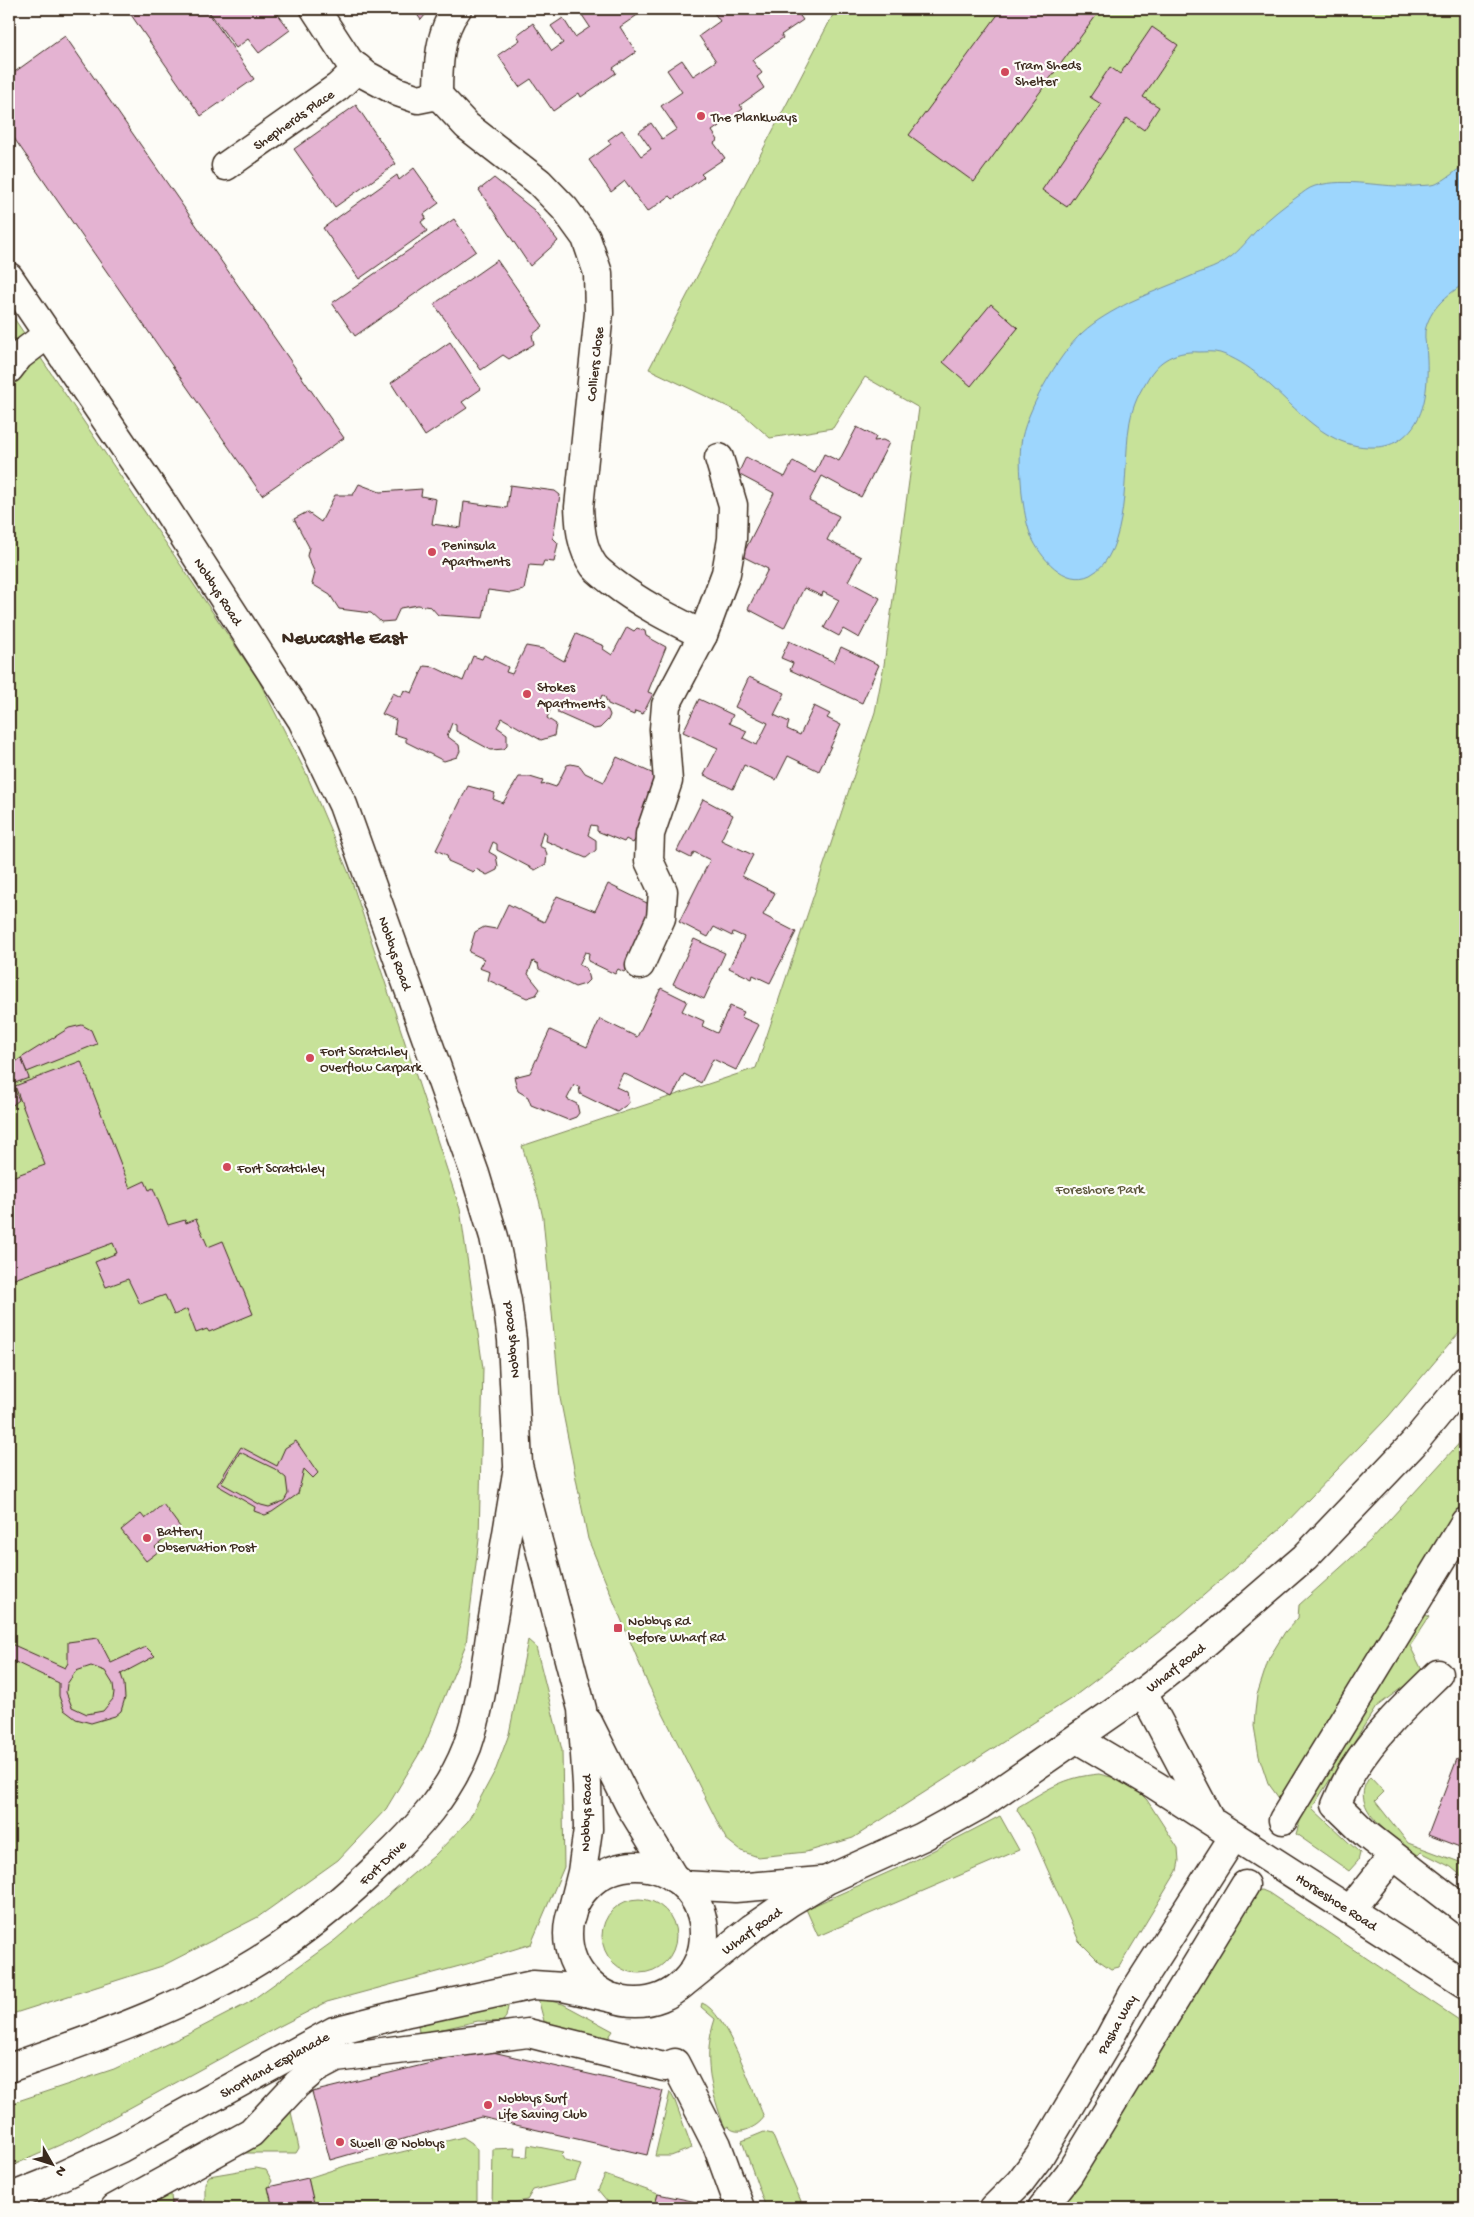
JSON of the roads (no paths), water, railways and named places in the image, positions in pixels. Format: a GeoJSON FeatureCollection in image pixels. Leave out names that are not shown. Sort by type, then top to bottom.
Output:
{"type":"FeatureCollection","features":[{"type":"Feature","properties":{"kind":"street"},"geometry":{"type":"LineString","coordinates":[[315,9],[348,61],[366,75],[398,92],[418,98],[438,95],[440,56],[446,30],[457,9]]}},
{"type":"Feature","properties":{"kind":"street","name":"Shepherds Place"},"geometry":{"type":"LineString","coordinates":[[226,166],[338,88],[358,68]]}},
{"type":"Feature","properties":{"kind":"street","name":"Colliers Close"},"geometry":{"type":"LineString","coordinates":[[438,95],[467,126],[539,182],[565,209],[586,238],[598,273],[599,313],[579,507],[583,542],[594,566],[633,598],[703,635]]}},
{"type":"Feature","properties":{"kind":"street","name":"Nobbys Road"},"geometry":{"type":"LineString","coordinates":[[9,277],[166,509],[286,692],[302,720],[344,805],[476,1174],[494,1237],[512,1340],[518,1465],[582,1709],[588,1829],[582,1872],[571,1916]]}},
{"type":"Feature","properties":{"kind":"street"},"geometry":{"type":"LineString","coordinates":[[9,369],[19,356],[48,334]]}},
{"type":"Feature","properties":{"kind":"street"},"geometry":{"type":"LineString","coordinates":[[640,965],[661,918],[663,891],[649,861],[650,834],[668,781],[664,729],[666,705],[703,635],[726,573],[732,539],[733,505],[719,458]]}},
{"type":"Feature","properties":{"kind":"street","name":"Wharf Road"},"geometry":{"type":"LineString","coordinates":[[680,1986],[764,1919],[827,1880],[888,1853],[980,1805],[1143,1692],[1204,1644],[1305,1557],[1413,1444],[1465,1381]]}},
{"type":"Feature","properties":{"kind":"street","name":"Fort Drive"},"geometry":{"type":"LineString","coordinates":[[9,2068],[143,2018],[234,1974],[278,1948],[316,1921],[369,1875],[416,1829],[431,1810],[455,1772],[474,1725],[518,1465]]}},
{"type":"Feature","properties":{"kind":"street"},"geometry":{"type":"LineString","coordinates":[[1282,1820],[1465,1522]]}},
{"type":"Feature","properties":{"kind":"street"},"geometry":{"type":"LineString","coordinates":[[1438,1674],[1391,1719],[1372,1742],[1352,1771],[1336,1806],[1367,1835],[1465,1911]]}},
{"type":"Feature","properties":{"kind":"street"},"geometry":{"type":"LineString","coordinates":[[1143,1692],[1210,1818]]}},
{"type":"Feature","properties":{"kind":"street","name":"Nobbys Road"},"geometry":{"type":"LineString","coordinates":[[582,1709],[630,1806],[679,1881]]}},
{"type":"Feature","properties":{"kind":"street","name":"Horseshoe Road"},"geometry":{"type":"LineString","coordinates":[[1077,1739],[1210,1818],[1234,1836],[1465,1984]]}},
{"type":"Feature","properties":{"kind":"street","name":"Pasha Way"},"geometry":{"type":"LineString","coordinates":[[994,2208],[1020,2182],[1039,2157],[1109,2039],[1133,1994],[1234,1836]]}},
{"type":"Feature","properties":{"kind":"street"},"geometry":{"type":"LineString","coordinates":[[1350,1910],[1393,1856]]}},
{"type":"Feature","properties":{"kind":"street"},"geometry":{"type":"LineString","coordinates":[[642,1866],[664,1872],[679,1881],[696,1903],[704,1930],[702,1948],[697,1965],[680,1986],[665,1995],[646,2001],[617,1999],[589,1982],[577,1966],[570,1946],[569,1926],[571,1916],[586,1889],[610,1871],[642,1866]]}},
{"type":"Feature","properties":{"kind":"street","name":"Wharf Road"},"geometry":{"type":"LineString","coordinates":[[679,1881],[735,1888],[827,1880]]}},
{"type":"Feature","properties":{"kind":"street"},"geometry":{"type":"LineString","coordinates":[[1042,2208],[1069,2174],[1245,1885]]}},
{"type":"Feature","properties":{"kind":"street","name":"Shortland Esplanade"},"geometry":{"type":"LineString","coordinates":[[9,2198],[44,2184],[120,2148],[334,2031],[409,2012],[533,1986],[563,1987],[617,1999]]}},
{"type":"Feature","properties":{"kind":"street"},"geometry":{"type":"LineString","coordinates":[[115,2208],[251,2133],[315,2069],[336,2058],[528,2033],[664,2067],[675,2063],[717,2145],[740,2208]]}},
{"type":"Feature","properties":{"kind":"water"},"geometry":{"type":"Polygon","coordinates":[[[1465,164],[1465,283],[1440,303],[1427,323],[1425,331],[1427,359],[1426,392],[1421,412],[1410,431],[1399,440],[1386,446],[1352,445],[1331,436],[1312,424],[1260,376],[1241,363],[1215,352],[1190,352],[1177,355],[1165,360],[1154,370],[1143,387],[1131,416],[1123,508],[1113,549],[1103,564],[1090,575],[1081,578],[1063,573],[1047,561],[1035,544],[1026,521],[1021,482],[1021,444],[1029,417],[1053,369],[1087,328],[1130,302],[1213,268],[1236,252],[1272,216],[1312,187],[1340,182],[1402,186],[1433,185],[1444,180],[1465,164]]]}},
{"type":"Feature","properties":{"kind":"place","name":"Tram Sheds Shelter"},"geometry":{"type":"Point","coordinates":[1005,72]}},
{"type":"Feature","properties":{"kind":"place","name":"The Plankways"},"geometry":{"type":"Point","coordinates":[701,116]}},
{"type":"Feature","properties":{"kind":"place","name":"Peninsula Apartments"},"geometry":{"type":"Point","coordinates":[432,552]}},
{"type":"Feature","properties":{"kind":"place","name":"Stokes Apartments"},"geometry":{"type":"Point","coordinates":[527,694]}},
{"type":"Feature","properties":{"kind":"place","name":"Fort Scratchley Overflow Carpark"},"geometry":{"type":"Point","coordinates":[310,1058]}},
{"type":"Feature","properties":{"kind":"place","name":"Fort Scratchley"},"geometry":{"type":"Point","coordinates":[227,1167]}},
{"type":"Feature","properties":{"kind":"place","name":"Battery Observation Post"},"geometry":{"type":"Point","coordinates":[147,1538]}},
{"type":"Feature","properties":{"kind":"place","name":"Nobbys Rd before Wharf Rd"},"geometry":{"type":"Point","coordinates":[618,1628]}},
{"type":"Feature","properties":{"kind":"place","name":"Nobbys Surf Life Saving Club"},"geometry":{"type":"Point","coordinates":[488,2105]}},
{"type":"Feature","properties":{"kind":"place","name":"Swell @ Nobbys"},"geometry":{"type":"Point","coordinates":[340,2142]}},
{"type":"Feature","properties":{"kind":"district","name":"Newcastle East"},"geometry":{"type":"Point","coordinates":[344,636]}},
{"type":"Feature","properties":{"kind":"park label","name":"Foreshore Park"},"geometry":{"type":"Point","coordinates":[1100,1188]}}]}
